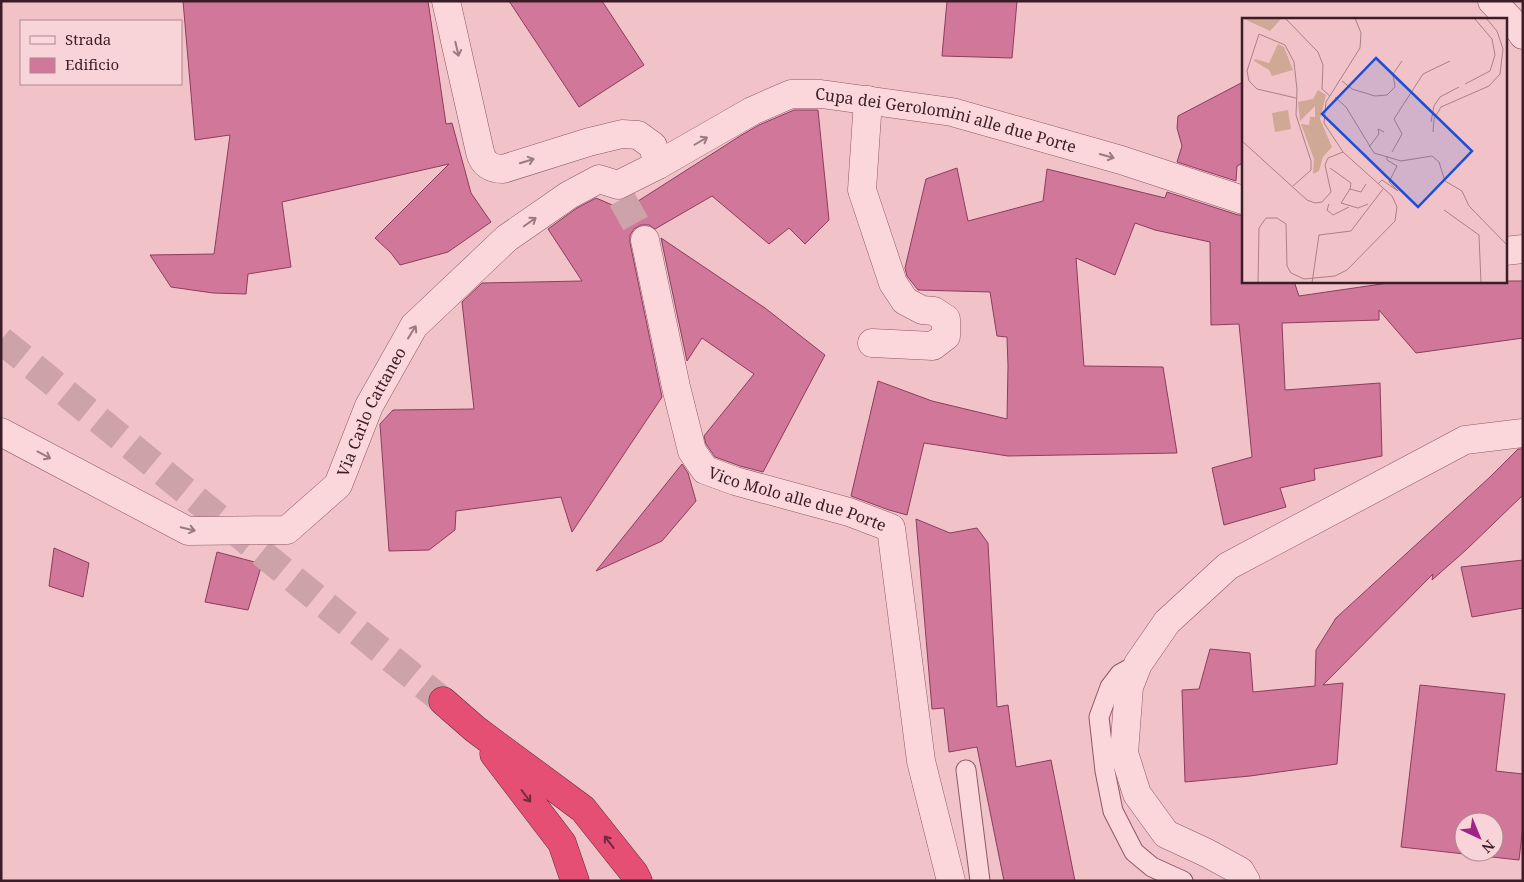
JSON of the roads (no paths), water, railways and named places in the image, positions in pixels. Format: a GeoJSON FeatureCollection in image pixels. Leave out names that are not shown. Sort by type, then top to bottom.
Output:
{"type":"FeatureCollection","features":[{"type":"Feature","properties":{"kind":"highway"},"geometry":{"type":"LineString","coordinates":[[443,701],[475,728],[583,809],[634,873],[638,881]]}},
{"type":"Feature","properties":{"kind":"highway"},"geometry":{"type":"LineString","coordinates":[[475,728],[562,843],[575,881]]}},
{"type":"Feature","properties":{"kind":"street"},"geometry":{"type":"LineString","coordinates":[[446,1],[481,158],[485,163],[491,167],[503,169],[589,142],[622,134],[638,135],[653,146],[658,165]]}},
{"type":"Feature","properties":{"kind":"street"},"geometry":{"type":"LineString","coordinates":[[1492,1],[1523,35]]}},
{"type":"Feature","properties":{"kind":"street","name":"Cupa dei Gerolomini alle due Porte"},"geometry":{"type":"LineString","coordinates":[[658,165],[752,111],[791,94],[821,94],[952,112],[1121,160],[1242,200]]}},
{"type":"Feature","properties":{"kind":"street"},"geometry":{"type":"LineString","coordinates":[[868,100],[862,190],[893,283],[905,301],[922,310],[934,311],[946,319],[946,336],[933,346],[872,343]]}},
{"type":"Feature","properties":{"kind":"street","name":"Via Carlo Cattaneo"},"geometry":{"type":"LineString","coordinates":[[1,432],[188,531],[287,530],[338,485],[369,406],[414,326],[507,238],[569,195],[599,179],[620,192],[658,165]]}},
{"type":"Feature","properties":{"kind":"street","name":"Vico Molo alle due Porte"},"geometry":{"type":"LineString","coordinates":[[645,240],[676,387],[692,451],[705,470],[735,481],[849,512],[892,528],[921,761],[951,881]]}},
{"type":"Feature","properties":{"kind":"street"},"geometry":{"type":"LineString","coordinates":[[1506,251],[1523,249]]}},
{"type":"Feature","properties":{"kind":"street"},"geometry":{"type":"LineString","coordinates":[[1246,881],[1240,870],[1166,834],[1137,794],[1124,753],[1129,687],[1138,664],[1167,622],[1228,566],[1466,440],[1523,433]]}},
{"type":"Feature","properties":{"kind":"lane"},"geometry":{"type":"LineString","coordinates":[[1138,664],[1120,674],[1110,687],[1099,716],[1108,787],[1113,811],[1134,852],[1152,867],[1183,881]]}},
{"type":"Feature","properties":{"kind":"lane"},"geometry":{"type":"LineString","coordinates":[[966,770],[980,881]]}},
{"type":"Feature","properties":{"kind":"tunnel"},"geometry":{"type":"LineString","coordinates":[[622,199],[645,240]]}},
{"type":"Feature","properties":{"kind":"tunnel"},"geometry":{"type":"LineString","coordinates":[[1,340],[443,701]]}}]}
